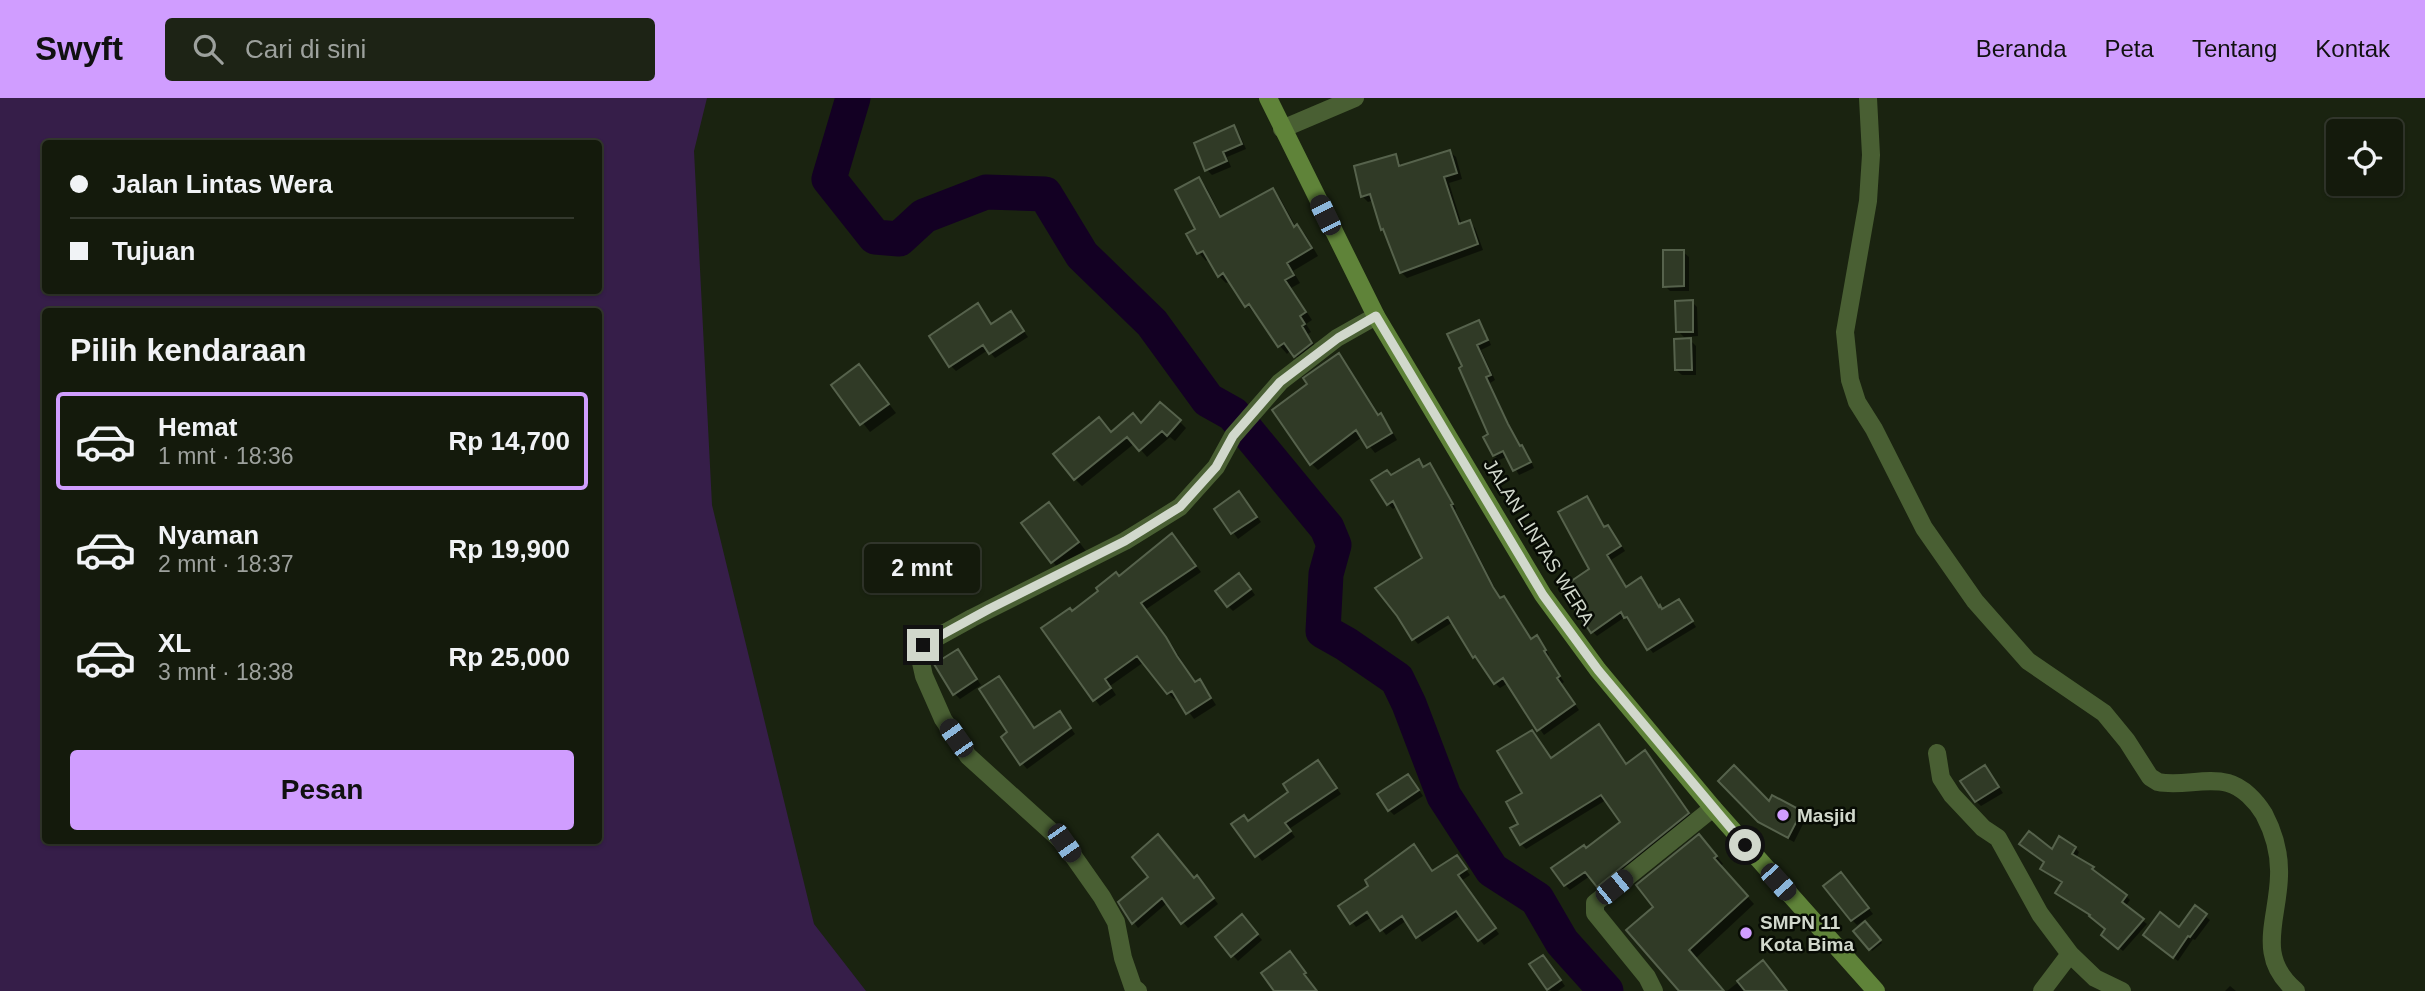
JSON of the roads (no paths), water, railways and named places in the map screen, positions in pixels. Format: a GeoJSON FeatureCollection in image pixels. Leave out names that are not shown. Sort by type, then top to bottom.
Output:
{"type":"FeatureCollection","features":[{"type":"Feature","properties":{"kind":"main road","name":"JALAN LINTAS WERA"},"geometry":{"type":"LineString","coordinates":[[1268,98],[1376,316],[1543,595],[1598,670],[1713,808],[1876,991]]}},
{"type":"Feature","properties":{"kind":"street"},"geometry":{"type":"LineString","coordinates":[[1282,129],[1355,98]]}},
{"type":"Feature","properties":{"kind":"street"},"geometry":{"type":"LineString","coordinates":[[1868,98],[1871,155],[1868,201],[1844,332],[1850,380],[1857,402],[1874,429],[1924,528],[1975,601],[2028,661],[2104,713],[2127,741],[2150,777],[2158,782],[2229,783],[2258,804],[2274,834],[2280,875],[2270,941],[2274,962],[2286,982],[2296,991]]}},
{"type":"Feature","properties":{"kind":"street"},"geometry":{"type":"LineString","coordinates":[[1138,991],[1133,986],[1126,968],[1116,922],[1064,843],[968,756],[943,719],[924,676],[920,658],[923,645],[982,612],[1125,541],[1180,507],[1216,467],[1233,436],[1280,382],[1338,338],[1376,316]]}},
{"type":"Feature","properties":{"kind":"street"},"geometry":{"type":"LineString","coordinates":[[1937,753],[1941,779],[1983,828],[1998,838],[2040,914],[2070,954],[2095,978],[2122,991]]}},
{"type":"Feature","properties":{"kind":"street"},"geometry":{"type":"LineString","coordinates":[[1654,991],[1647,976],[1595,913],[1595,903],[1713,808]]}},
{"type":"Feature","properties":{"kind":"street"},"geometry":{"type":"LineString","coordinates":[[2042,991],[2070,954]]}},
{"type":"Feature","properties":{"kind":"waterway"},"geometry":{"type":"LineString","coordinates":[[853,98],[829,179],[875,237],[899,239],[924,216],[986,192],[1045,194],[1082,255],[1152,323],[1208,400],[1233,414],[1327,528],[1334,545],[1326,574],[1323,631],[1397,679],[1444,796],[1492,870],[1537,899],[1562,942],[1606,991]]}},
{"type":"Feature","properties":{"kind":"place","name":"Masjid"},"geometry":{"type":"Point","coordinates":[1783,815]}},
{"type":"Feature","properties":{"kind":"place","name":"SMPN 11 Kota Bima"},"geometry":{"type":"Point","coordinates":[1746,933]}}]}
